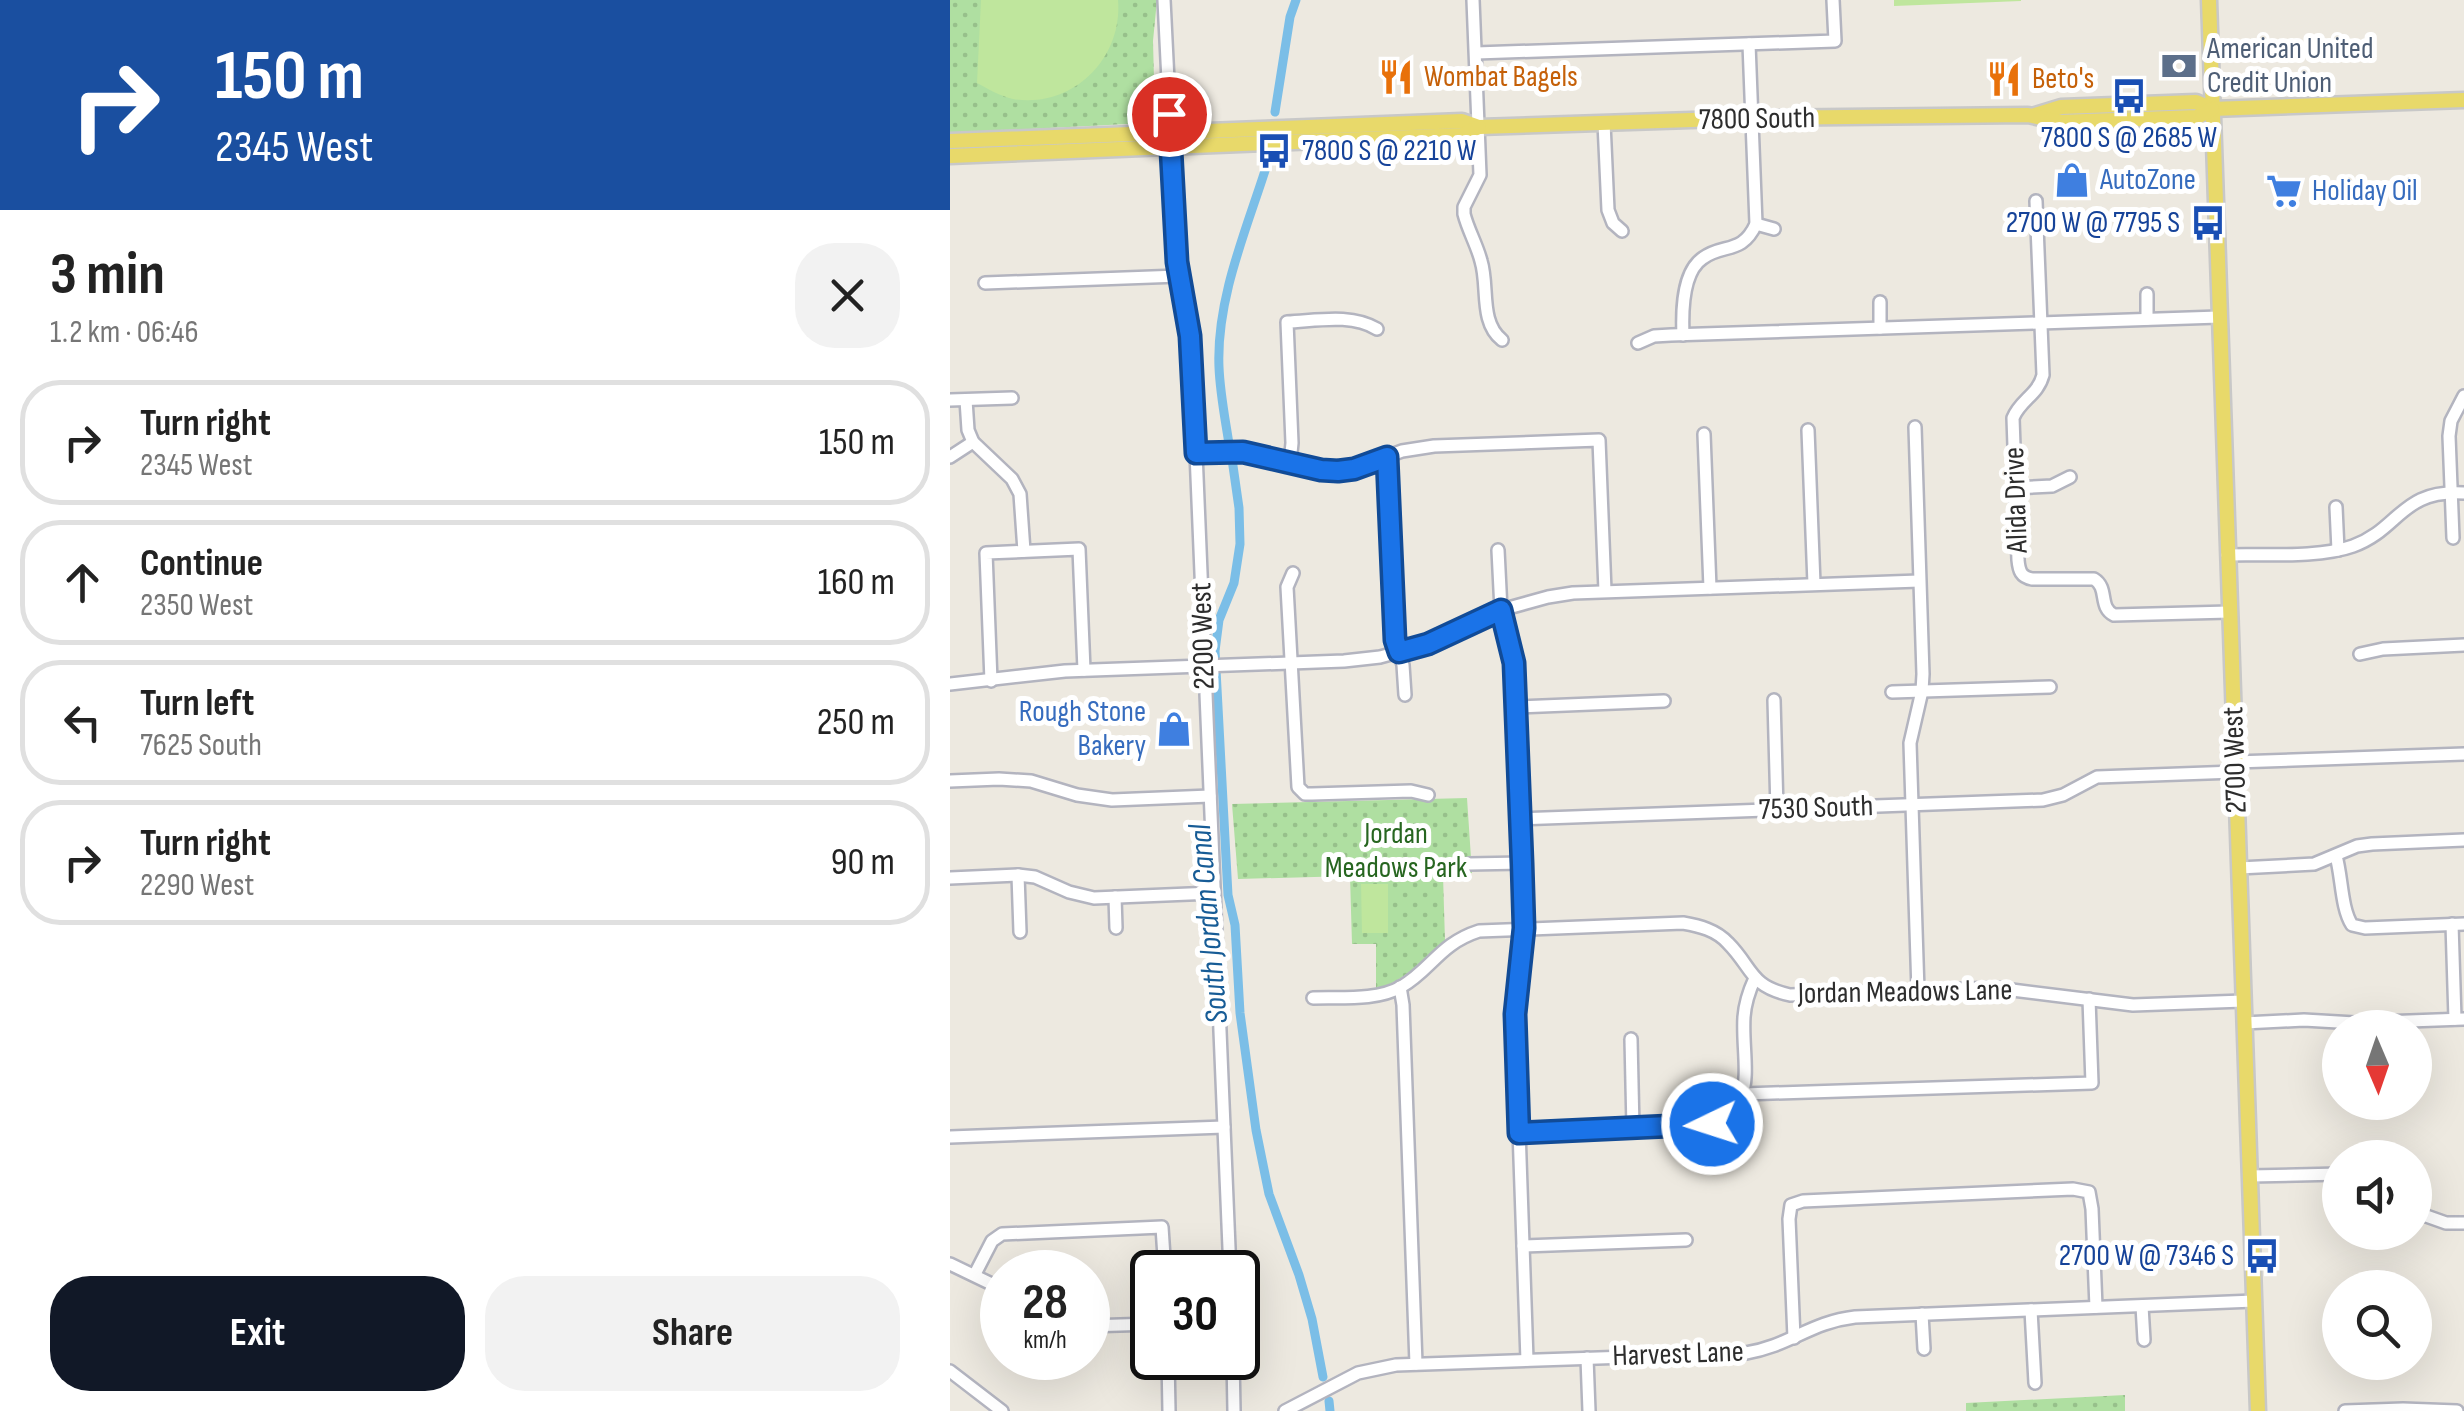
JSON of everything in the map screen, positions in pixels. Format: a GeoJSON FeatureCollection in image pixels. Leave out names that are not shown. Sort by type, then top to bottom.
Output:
{"type":"FeatureCollection","features":[{"type":"Feature","properties":{"kind":"main road","name":"2700 West"},"geometry":{"type":"LineString","coordinates":[[2209,0],[2258,1411]]}},
{"type":"Feature","properties":{"kind":"main road","name":"7800 South"},"geometry":{"type":"LineString","coordinates":[[950,156],[1462,121],[1479,128],[1752,118],[2034,115],[2059,122],[2197,117],[2212,109],[2464,100]]}},
{"type":"Feature","properties":{"kind":"main road","name":"7800 South"},"geometry":{"type":"LineString","coordinates":[[950,141],[1171,139]]}},
{"type":"Feature","properties":{"kind":"street","name":"2200 West"},"geometry":{"type":"LineString","coordinates":[[1164,0],[1179,276],[1190,336],[1212,665],[1210,796],[1229,1250]]}},
{"type":"Feature","properties":{"kind":"street"},"geometry":{"type":"LineString","coordinates":[[1473,0],[1480,175],[1466,201],[1464,214],[1483,266],[1488,322],[1502,340]]}},
{"type":"Feature","properties":{"kind":"street"},"geometry":{"type":"LineString","coordinates":[[1476,53],[1835,41],[1834,0]]}},
{"type":"Feature","properties":{"kind":"street"},"geometry":{"type":"LineString","coordinates":[[1683,335],[1687,286],[1693,267],[1711,254],[1738,245],[1756,224],[1749,44]]}},
{"type":"Feature","properties":{"kind":"street"},"geometry":{"type":"LineString","coordinates":[[1604,123],[1608,210],[1622,231]]}},
{"type":"Feature","properties":{"kind":"street","name":"Alida Drive"},"geometry":{"type":"LineString","coordinates":[[2036,201],[2042,381],[2018,406],[2014,418],[2018,560],[2023,576],[2038,580],[2094,579],[2102,586],[2105,607],[2114,615],[2229,612]]}},
{"type":"Feature","properties":{"kind":"street"},"geometry":{"type":"LineString","coordinates":[[1756,224],[1774,229]]}},
{"type":"Feature","properties":{"kind":"street"},"geometry":{"type":"LineString","coordinates":[[985,283],[1179,276]]}},
{"type":"Feature","properties":{"kind":"street"},"geometry":{"type":"LineString","coordinates":[[2146,294],[2147,319]]}},
{"type":"Feature","properties":{"kind":"street"},"geometry":{"type":"LineString","coordinates":[[1880,302],[1880,328]]}},
{"type":"Feature","properties":{"kind":"street"},"geometry":{"type":"LineString","coordinates":[[1638,344],[1654,336],[2219,317]]}},
{"type":"Feature","properties":{"kind":"street"},"geometry":{"type":"LineString","coordinates":[[1290,463],[1286,322],[1354,320],[1376,329]]}},
{"type":"Feature","properties":{"kind":"street"},"geometry":{"type":"LineString","coordinates":[[2453,538],[2458,492],[2449,448],[2451,422],[2464,396]]}},
{"type":"Feature","properties":{"kind":"street"},"geometry":{"type":"LineString","coordinates":[[950,400],[1012,398]]}},
{"type":"Feature","properties":{"kind":"street"},"geometry":{"type":"LineString","coordinates":[[966,400],[973,442],[1016,485],[1022,502],[1024,551]]}},
{"type":"Feature","properties":{"kind":"street"},"geometry":{"type":"LineString","coordinates":[[1914,427],[1923,674],[1910,743],[1918,991]]}},
{"type":"Feature","properties":{"kind":"street"},"geometry":{"type":"LineString","coordinates":[[1808,430],[1814,584]]}},
{"type":"Feature","properties":{"kind":"street"},"geometry":{"type":"LineString","coordinates":[[1704,434],[1710,588]]}},
{"type":"Feature","properties":{"kind":"street"},"geometry":{"type":"LineString","coordinates":[[1196,453],[1243,452],[1338,471],[1416,448],[1599,440],[1605,592]]}},
{"type":"Feature","properties":{"kind":"street"},"geometry":{"type":"LineString","coordinates":[[950,457],[973,442]]}},
{"type":"Feature","properties":{"kind":"street"},"geometry":{"type":"LineString","coordinates":[[1387,457],[1395,640],[1403,665],[1405,696]]}},
{"type":"Feature","properties":{"kind":"street"},"geometry":{"type":"LineString","coordinates":[[2015,488],[2052,486],[2070,477]]}},
{"type":"Feature","properties":{"kind":"street"},"geometry":{"type":"LineString","coordinates":[[2227,555],[2338,550],[2370,538],[2409,505],[2436,494],[2458,492]]}},
{"type":"Feature","properties":{"kind":"street"},"geometry":{"type":"LineString","coordinates":[[2336,507],[2338,550]]}},
{"type":"Feature","properties":{"kind":"street"},"geometry":{"type":"LineString","coordinates":[[991,681],[986,553],[1079,549],[1084,670]]}},
{"type":"Feature","properties":{"kind":"street"},"geometry":{"type":"LineString","coordinates":[[1498,550],[1501,610],[1514,663],[1522,863],[1524,928],[1515,1001],[1528,1360]]}},
{"type":"Feature","properties":{"kind":"street"},"geometry":{"type":"LineString","coordinates":[[1294,572],[1288,587],[1290,662],[1300,790],[1312,794],[1411,791],[1428,795]]}},
{"type":"Feature","properties":{"kind":"street"},"geometry":{"type":"LineString","coordinates":[[950,684],[1084,670],[1344,661],[1428,644],[1501,610],[1548,597],[1920,580]]}},
{"type":"Feature","properties":{"kind":"street"},"geometry":{"type":"LineString","coordinates":[[2360,654],[2382,649],[2464,646]]}},
{"type":"Feature","properties":{"kind":"street"},"geometry":{"type":"LineString","coordinates":[[1892,692],[2050,687]]}},
{"type":"Feature","properties":{"kind":"street"},"geometry":{"type":"LineString","coordinates":[[1774,700],[1778,810]]}},
{"type":"Feature","properties":{"kind":"street"},"geometry":{"type":"LineString","coordinates":[[1516,707],[1664,702]]}},
{"type":"Feature","properties":{"kind":"street"},"geometry":{"type":"LineString","coordinates":[[2235,767],[2464,754]]}},
{"type":"Feature","properties":{"kind":"street","name":"7530 South"},"geometry":{"type":"LineString","coordinates":[[1520,819],[2054,799],[2106,776],[2235,767]]}},
{"type":"Feature","properties":{"kind":"street"},"geometry":{"type":"LineString","coordinates":[[950,781],[1031,781],[1077,796],[1112,800],[1210,796]]}},
{"type":"Feature","properties":{"kind":"street"},"geometry":{"type":"LineString","coordinates":[[2239,868],[2314,864],[2372,844],[2464,840]]}},
{"type":"Feature","properties":{"kind":"street"},"geometry":{"type":"LineString","coordinates":[[2244,1022],[2460,1019],[2458,924],[2365,928],[2352,925],[2346,916],[2336,856]]}},
{"type":"Feature","properties":{"kind":"street"},"geometry":{"type":"LineString","coordinates":[[1470,864],[1522,863]]}},
{"type":"Feature","properties":{"kind":"street"},"geometry":{"type":"LineString","coordinates":[[950,878],[1018,875],[1045,880],[1081,896],[1213,893]]}},
{"type":"Feature","properties":{"kind":"street"},"geometry":{"type":"LineString","coordinates":[[1018,875],[1020,932]]}},
{"type":"Feature","properties":{"kind":"street"},"geometry":{"type":"LineString","coordinates":[[1115,897],[1116,928]]}},
{"type":"Feature","properties":{"kind":"street","name":"Jordan Meadows Lane"},"geometry":{"type":"LineString","coordinates":[[1400,987],[1449,944],[1479,931],[1683,923],[1707,928],[1728,942],[1754,978],[1766,987],[1790,994],[1996,988],[2149,1006],[2244,1001]]}},
{"type":"Feature","properties":{"kind":"street"},"geometry":{"type":"LineString","coordinates":[[1519,1133],[1712,1124],[1732,1113],[1744,1094],[1744,1012],[1754,978]]}},
{"type":"Feature","properties":{"kind":"street"},"geometry":{"type":"LineString","coordinates":[[1314,998],[1370,996],[1400,987],[1416,1364]]}},
{"type":"Feature","properties":{"kind":"street"},"geometry":{"type":"LineString","coordinates":[[1744,1094],[2092,1083],[2089,999]]}},
{"type":"Feature","properties":{"kind":"street"},"geometry":{"type":"LineString","coordinates":[[1631,1039],[1633,1129]]}},
{"type":"Feature","properties":{"kind":"street"},"geometry":{"type":"LineString","coordinates":[[950,1136],[1224,1127]]}},
{"type":"Feature","properties":{"kind":"street"},"geometry":{"type":"LineString","coordinates":[[2250,1176],[2322,1174]]}},
{"type":"Feature","properties":{"kind":"street"},"geometry":{"type":"LineString","coordinates":[[1794,1338],[1790,1205],[1803,1200],[2073,1189],[2089,1192],[2096,1308]]}},
{"type":"Feature","properties":{"kind":"street"},"geometry":{"type":"LineString","coordinates":[[2432,1218],[2464,1224]]}},
{"type":"Feature","properties":{"kind":"street"},"geometry":{"type":"LineString","coordinates":[[975,1274],[992,1241],[1002,1234],[1162,1227],[1164,1250]]}},
{"type":"Feature","properties":{"kind":"street"},"geometry":{"type":"LineString","coordinates":[[1523,1246],[1686,1240]]}},
{"type":"Feature","properties":{"kind":"street"},"geometry":{"type":"LineString","coordinates":[[950,1264],[980,1277]]}},
{"type":"Feature","properties":{"kind":"street","name":"Harvest Lane"},"geometry":{"type":"LineString","coordinates":[[1285,1411],[1336,1382],[1376,1368],[1746,1353],[1765,1350],[1838,1318],[2254,1301]]}},
{"type":"Feature","properties":{"kind":"street"},"geometry":{"type":"LineString","coordinates":[[2142,1306],[2144,1340]]}},
{"type":"Feature","properties":{"kind":"street"},"geometry":{"type":"LineString","coordinates":[[2031,1310],[2035,1382]]}},
{"type":"Feature","properties":{"kind":"street"},"geometry":{"type":"LineString","coordinates":[[1922,1314],[1924,1349]]}},
{"type":"Feature","properties":{"kind":"street"},"geometry":{"type":"LineString","coordinates":[[1587,1358],[1588,1411]]}},
{"type":"Feature","properties":{"kind":"street"},"geometry":{"type":"LineString","coordinates":[[950,1372],[1002,1411]]}},
{"type":"Feature","properties":{"kind":"street"},"geometry":{"type":"LineString","coordinates":[[1168,1380],[1169,1411]]}},
{"type":"Feature","properties":{"kind":"street"},"geometry":{"type":"LineString","coordinates":[[1233,1380],[1234,1411]]}},
{"type":"Feature","properties":{"kind":"street"},"geometry":{"type":"LineString","coordinates":[[2345,1411],[2457,1411]]}},
{"type":"Feature","properties":{"kind":"green space"},"geometry":{"type":"Polygon","coordinates":[[[950,0],[1157,0],[1153,41],[1155,117],[1147,123],[950,133],[950,0]]]}},
{"type":"Feature","properties":{"kind":"green space"},"geometry":{"type":"Polygon","coordinates":[[[981,0],[1118,0],[1117,21],[1103,59],[1074,87],[1035,100],[1013,99],[977,83],[981,0]]]}},
{"type":"Feature","properties":{"kind":"green space"},"geometry":{"type":"Polygon","coordinates":[[[1894,0],[2021,0],[2021,1],[1894,6],[1894,0]]]}},
{"type":"Feature","properties":{"kind":"green space","name":"Jordan Meadows Park"},"geometry":{"type":"Polygon","coordinates":[[[1467,798],[1472,873],[1443,875],[1445,941],[1396,981],[1376,989],[1376,944],[1352,944],[1350,876],[1238,879],[1232,804],[1467,798]]]}},
{"type":"Feature","properties":{"kind":"green space"},"geometry":{"type":"Polygon","coordinates":[[[1361,884],[1388,884],[1388,933],[1362,933],[1361,884]]]}},
{"type":"Feature","properties":{"kind":"green space"},"geometry":{"type":"Polygon","coordinates":[[[2125,1395],[2125,1411],[1966,1411],[1966,1403],[2125,1395]]]}},
{"type":"Feature","properties":{"kind":"waterway","name":"South Jordan Canal"},"geometry":{"type":"LineString","coordinates":[[1275,112],[1296,0]]}},
{"type":"Feature","properties":{"kind":"waterway","name":"South Jordan Canal"},"geometry":{"type":"LineString","coordinates":[[1229,444],[1219,340],[1235,261],[1269,158]]}},
{"type":"Feature","properties":{"kind":"waterway","name":"South Jordan Canal"},"geometry":{"type":"LineString","coordinates":[[1232,459],[1240,544],[1234,583],[1219,620],[1215,651],[1228,895],[1235,925],[1240,1013],[1256,1130],[1269,1194],[1312,1319],[1323,1377]]}},
{"type":"Feature","properties":{"kind":"waterway","name":"South Jordan Canal"},"geometry":{"type":"LineString","coordinates":[[1329,1401],[1330,1411]]}},
{"type":"Feature","properties":{"kind":"place","name":"American United Credit Union"},"geometry":{"type":"Point","coordinates":[2179,66]}},
{"type":"Feature","properties":{"kind":"place","name":"Wombat Bagels"},"geometry":{"type":"Point","coordinates":[1396,77]}},
{"type":"Feature","properties":{"kind":"place","name":"Beto's"},"geometry":{"type":"Point","coordinates":[2004,79]}},
{"type":"Feature","properties":{"kind":"place","name":"7800 S @ 2685 W"},"geometry":{"type":"Point","coordinates":[2129,96]}},
{"type":"Feature","properties":{"kind":"place","name":"7800 S @ 2210 W"},"geometry":{"type":"Point","coordinates":[1274,151]}},
{"type":"Feature","properties":{"kind":"place","name":"AutoZone"},"geometry":{"type":"Point","coordinates":[2072,180]}},
{"type":"Feature","properties":{"kind":"place","name":"Holiday Oil"},"geometry":{"type":"Point","coordinates":[2284,191]}},
{"type":"Feature","properties":{"kind":"place","name":"2700 W @ 7795 S"},"geometry":{"type":"Point","coordinates":[2208,223]}},
{"type":"Feature","properties":{"kind":"place","name":"Rough Stone Bakery"},"geometry":{"type":"Point","coordinates":[1174,729]}},
{"type":"Feature","properties":{"kind":"place","name":"2700 W @ 7346 S"},"geometry":{"type":"Point","coordinates":[2262,1256]}},
{"type":"Feature","properties":{"kind":"route"},"geometry":{"type":"LineString","coordinates":[[1169,114],[1177,262],[1190,336],[1196,453],[1260,454],[1338,471],[1387,457],[1395,640],[1399,652],[1428,644],[1501,610],[1514,663],[1522,863],[1524,928],[1515,1014],[1519,1133],[1712,1124]]}}]}
